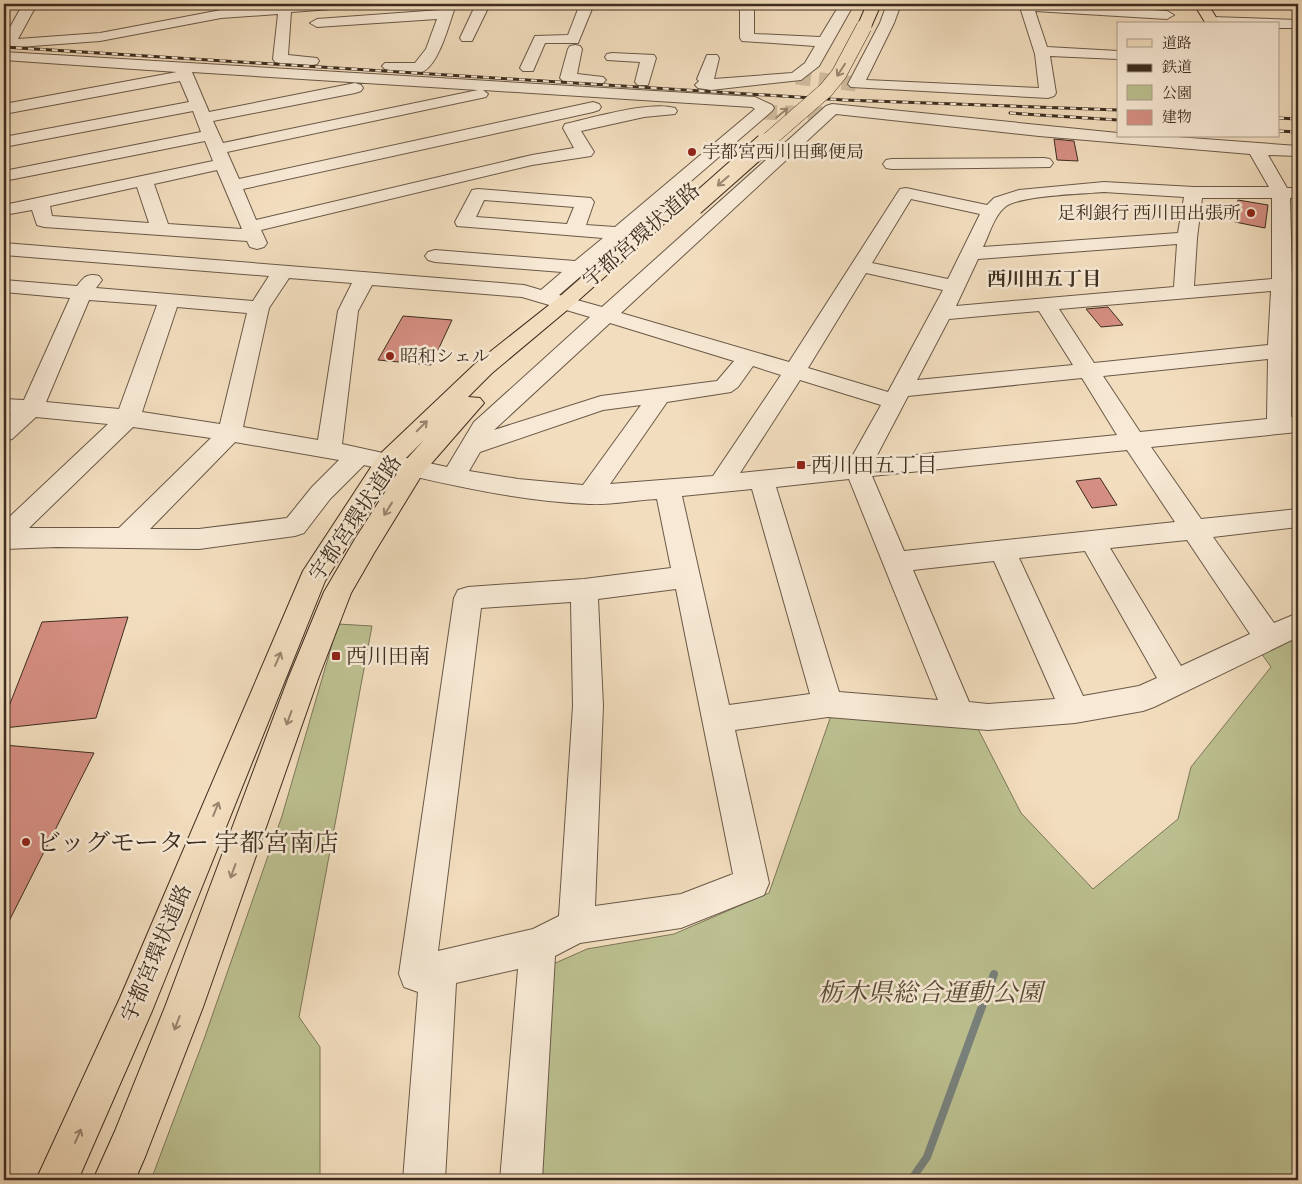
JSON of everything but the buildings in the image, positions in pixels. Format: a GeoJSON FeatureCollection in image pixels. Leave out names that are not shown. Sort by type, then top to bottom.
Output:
{"type":"FeatureCollection","features":[{"type":"Feature","properties":{"kind":"main road","name":"宇都宮環状道路"},"geometry":{"type":"LineString","coordinates":[[57,1180],[133,1011],[313,578],[333,543],[387,461],[453,422],[563,302],[826,90],[839,74],[857,26],[860,4]]}},
{"type":"Feature","properties":{"kind":"main road","name":"宇都宮環状道路"},"geometry":{"type":"LineString","coordinates":[[857,26],[874,4]]}},
{"type":"Feature","properties":{"kind":"main road"},"geometry":{"type":"LineString","coordinates":[[1200,4],[1212,22]]}},
{"type":"Feature","properties":{"kind":"main road","name":"宇都宮環状道路"},"geometry":{"type":"LineString","coordinates":[[114,1180],[131,1142],[184,1007],[303,679],[338,592],[364,546],[387,461]]}},
{"type":"Feature","properties":{"kind":"street"},"geometry":{"type":"LineString","coordinates":[[5,47],[30,4]]}},
{"type":"Feature","properties":{"kind":"street"},"geometry":{"type":"LineString","coordinates":[[104,22],[345,4]]}},
{"type":"Feature","properties":{"kind":"street"},"geometry":{"type":"LineString","coordinates":[[432,50],[461,47],[483,4]]}},
{"type":"Feature","properties":{"kind":"street"},"geometry":{"type":"LineString","coordinates":[[528,68],[540,39],[574,40],[587,4]]}},
{"type":"Feature","properties":{"kind":"street"},"geometry":{"type":"LineString","coordinates":[[746,4],[747,38],[825,42]]}},
{"type":"Feature","properties":{"kind":"street"},"geometry":{"type":"LineString","coordinates":[[5,47],[39,58],[184,71],[514,87],[642,89],[796,77],[811,66],[847,4]]}},
{"type":"Feature","properties":{"kind":"street"},"geometry":{"type":"LineString","coordinates":[[894,4],[856,84],[1048,93],[1041,51],[1028,9]]}},
{"type":"Feature","properties":{"kind":"street"},"geometry":{"type":"LineString","coordinates":[[286,8],[294,25],[288,44],[280,59],[465,72]]}},
{"type":"Feature","properties":{"kind":"street"},"geometry":{"type":"LineString","coordinates":[[294,25],[447,9]]}},
{"type":"Feature","properties":{"kind":"street"},"geometry":{"type":"LineString","coordinates":[[419,68],[432,50],[433,32],[447,9]]}},
{"type":"Feature","properties":{"kind":"street"},"geometry":{"type":"LineString","coordinates":[[1028,9],[1167,15]]}},
{"type":"Feature","properties":{"kind":"street"},"geometry":{"type":"LineString","coordinates":[[1028,9],[1117,23]]}},
{"type":"Feature","properties":{"kind":"street"},"geometry":{"type":"LineString","coordinates":[[5,47],[100,36],[161,18]]}},
{"type":"Feature","properties":{"kind":"street"},"geometry":{"type":"LineString","coordinates":[[1280,24],[1298,24]]}},
{"type":"Feature","properties":{"kind":"street"},"geometry":{"type":"LineString","coordinates":[[563,302],[580,267],[766,108],[756,102],[674,97],[642,89],[568,78],[575,49]]}},
{"type":"Feature","properties":{"kind":"street"},"geometry":{"type":"LineString","coordinates":[[1041,51],[1117,56]]}},
{"type":"Feature","properties":{"kind":"street"},"geometry":{"type":"LineString","coordinates":[[612,57],[649,58],[642,89]]}},
{"type":"Feature","properties":{"kind":"street"},"geometry":{"type":"LineString","coordinates":[[39,58],[46,101]]}},
{"type":"Feature","properties":{"kind":"street"},"geometry":{"type":"LineString","coordinates":[[711,85],[705,79],[712,58]]}},
{"type":"Feature","properties":{"kind":"street"},"geometry":{"type":"LineString","coordinates":[[4,109],[184,71]]}},
{"type":"Feature","properties":{"kind":"street"},"geometry":{"type":"LineString","coordinates":[[184,71],[252,232],[276,270]]}},
{"type":"Feature","properties":{"kind":"street"},"geometry":{"type":"LineString","coordinates":[[4,142],[393,80]]}},
{"type":"Feature","properties":{"kind":"street"},"geometry":{"type":"LineString","coordinates":[[233,186],[395,131],[514,87]]}},
{"type":"Feature","properties":{"kind":"street"},"geometry":{"type":"LineString","coordinates":[[4,176],[217,149],[395,131],[525,122],[642,89]]}},
{"type":"Feature","properties":{"kind":"street"},"geometry":{"type":"LineString","coordinates":[[40,203],[44,221],[160,229],[252,232],[545,144],[585,152],[571,128],[644,112],[669,112],[674,97]]}},
{"type":"Feature","properties":{"kind":"street"},"geometry":{"type":"LineString","coordinates":[[453,477],[482,428],[832,108],[1039,131],[1117,137]]}},
{"type":"Feature","properties":{"kind":"street"},"geometry":{"type":"LineString","coordinates":[[525,122],[545,144]]}},
{"type":"Feature","properties":{"kind":"street"},"geometry":{"type":"LineString","coordinates":[[1039,131],[1048,186],[1053,192]]}},
{"type":"Feature","properties":{"kind":"street"},"geometry":{"type":"LineString","coordinates":[[1123,138],[1298,151]]}},
{"type":"Feature","properties":{"kind":"street"},"geometry":{"type":"LineString","coordinates":[[4,210],[144,181],[217,149]]}},
{"type":"Feature","properties":{"kind":"street"},"geometry":{"type":"LineString","coordinates":[[4,406],[128,418],[230,433],[387,461],[453,477],[518,488],[590,495],[668,489],[1288,425],[1279,351],[1290,284],[1290,193],[1256,149]]}},
{"type":"Feature","properties":{"kind":"street"},"geometry":{"type":"LineString","coordinates":[[892,164],[1044,162]]}},
{"type":"Feature","properties":{"kind":"street"},"geometry":{"type":"LineString","coordinates":[[144,181],[160,229]]}},
{"type":"Feature","properties":{"kind":"street"},"geometry":{"type":"LineString","coordinates":[[857,469],[942,313],[991,211],[1000,202],[1019,195],[1104,187],[1194,192],[1290,193]]}},
{"type":"Feature","properties":{"kind":"street"},"geometry":{"type":"LineString","coordinates":[[1184,292],[1187,238],[1194,192]]}},
{"type":"Feature","properties":{"kind":"street"},"geometry":{"type":"LineString","coordinates":[[721,483],[794,372],[906,193],[991,211]]}},
{"type":"Feature","properties":{"kind":"street"},"geometry":{"type":"LineString","coordinates":[[574,230],[585,202],[478,194],[464,222],[556,229],[619,233]]}},
{"type":"Feature","properties":{"kind":"street"},"geometry":{"type":"LineString","coordinates":[[970,254],[1187,238]]}},
{"type":"Feature","properties":{"kind":"street"},"geometry":{"type":"LineString","coordinates":[[4,250],[113,257],[524,291],[794,372],[897,395],[1087,370],[1279,351]]}},
{"type":"Feature","properties":{"kind":"street"},"geometry":{"type":"LineString","coordinates":[[435,256],[580,267]]}},
{"type":"Feature","properties":{"kind":"street"},"geometry":{"type":"LineString","coordinates":[[4,433],[32,408],[82,293],[113,257]]}},
{"type":"Feature","properties":{"kind":"street"},"geometry":{"type":"LineString","coordinates":[[860,266],[954,287]]}},
{"type":"Feature","properties":{"kind":"street"},"geometry":{"type":"LineString","coordinates":[[125,538],[230,433],[259,308],[276,270]]}},
{"type":"Feature","properties":{"kind":"street"},"geometry":{"type":"LineString","coordinates":[[329,450],[348,312],[365,278]]}},
{"type":"Feature","properties":{"kind":"street"},"geometry":{"type":"LineString","coordinates":[[942,313],[1290,284]]}},
{"type":"Feature","properties":{"kind":"street"},"geometry":{"type":"LineString","coordinates":[[4,286],[259,308]]}},
{"type":"Feature","properties":{"kind":"street"},"geometry":{"type":"LineString","coordinates":[[4,538],[128,418],[170,300]]}},
{"type":"Feature","properties":{"kind":"street"},"geometry":{"type":"LineString","coordinates":[[1045,304],[1133,440],[1268,637]]}},
{"type":"Feature","properties":{"kind":"street"},"geometry":{"type":"LineString","coordinates":[[473,446],[601,403],[723,387],[730,382],[748,358]]}},
{"type":"Feature","properties":{"kind":"street"},"geometry":{"type":"LineString","coordinates":[[590,495],[658,396]]}},
{"type":"Feature","properties":{"kind":"street"},"geometry":{"type":"LineString","coordinates":[[4,538],[198,539],[295,526],[321,493],[387,461]]}},
{"type":"Feature","properties":{"kind":"street"},"geometry":{"type":"LineString","coordinates":[[857,469],[960,714]]}},
{"type":"Feature","properties":{"kind":"street"},"geometry":{"type":"LineString","coordinates":[[761,478],[828,704]]}},
{"type":"Feature","properties":{"kind":"street"},"geometry":{"type":"LineString","coordinates":[[668,489],[752,883],[682,911],[576,926],[538,946],[438,971],[417,974],[468,598],[584,590],[686,577]]}},
{"type":"Feature","properties":{"kind":"street"},"geometry":{"type":"LineString","coordinates":[[897,562],[1298,518]]}},
{"type":"Feature","properties":{"kind":"street"},"geometry":{"type":"LineString","coordinates":[[1092,540],[1174,683]]}},
{"type":"Feature","properties":{"kind":"street"},"geometry":{"type":"LineString","coordinates":[[1002,550],[1075,710]]}},
{"type":"Feature","properties":{"kind":"street"},"geometry":{"type":"LineString","coordinates":[[576,926],[588,706],[584,590]]}},
{"type":"Feature","properties":{"kind":"street"},"geometry":{"type":"LineString","coordinates":[[716,720],[828,704],[988,717],[1075,710],[1143,698],[1298,624]]}},
{"type":"Feature","properties":{"kind":"street"},"geometry":{"type":"LineString","coordinates":[[521,1180],[538,946]]}},
{"type":"Feature","properties":{"kind":"street"},"geometry":{"type":"LineString","coordinates":[[424,1180],[438,971]]}},
{"type":"Feature","properties":{"kind":"green space"},"geometry":{"type":"Polygon","coordinates":[[[338,624],[372,626],[299,1017],[320,1047],[320,1180],[151,1180],[204,1039],[282,816],[338,624]]]}},
{"type":"Feature","properties":{"kind":"green space","name":"栃木県総合運動公園"},"geometry":{"type":"Polygon","coordinates":[[[1298,625],[1298,1180],[530,1180],[544,987],[551,965],[587,949],[674,934],[769,893],[833,710],[976,725],[1021,813],[1093,889],[1178,819],[1191,767],[1271,667],[1256,646],[1279,632],[1298,625]]]}},
{"type":"Feature","properties":{"kind":"waterway"},"geometry":{"type":"LineString","coordinates":[[911,1180],[927,1157],[994,974]]}},
{"type":"Feature","properties":{"kind":"tunnel"},"geometry":{"type":"LineString","coordinates":[[796,77],[856,84]]}},
{"type":"Feature","properties":{"kind":"tunnel"},"geometry":{"type":"LineString","coordinates":[[762,112],[826,114]]}},
{"type":"Feature","properties":{"kind":"railway"},"geometry":{"type":"LineString","coordinates":[[4,47],[844,100],[1117,110]]}},
{"type":"Feature","properties":{"kind":"railway"},"geometry":{"type":"LineString","coordinates":[[1010,113],[1117,120]]}},
{"type":"Feature","properties":{"kind":"railway"},"geometry":{"type":"LineString","coordinates":[[1280,118],[1298,119]]}},
{"type":"Feature","properties":{"kind":"railway"},"geometry":{"type":"LineString","coordinates":[[1280,131],[1298,132]]}},
{"type":"Feature","properties":{"kind":"place","name":"宇都宮西川田郵便局"},"geometry":{"type":"Point","coordinates":[692,152]}},
{"type":"Feature","properties":{"kind":"place","name":"足利銀行 西川田出張所"},"geometry":{"type":"Point","coordinates":[1251,213]}},
{"type":"Feature","properties":{"kind":"place","name":"昭和シェル"},"geometry":{"type":"Point","coordinates":[390,356]}},
{"type":"Feature","properties":{"kind":"place","name":"西川田五丁目"},"geometry":{"type":"Point","coordinates":[801,465]}},
{"type":"Feature","properties":{"kind":"place","name":"西川田南"},"geometry":{"type":"Point","coordinates":[336,656]}},
{"type":"Feature","properties":{"kind":"place","name":"ビッグモーター 宇都宮南店"},"geometry":{"type":"Point","coordinates":[26,842]}},
{"type":"Feature","properties":{"kind":"district","name":"西川田五丁目"},"geometry":{"type":"Point","coordinates":[1044,278]}}]}
